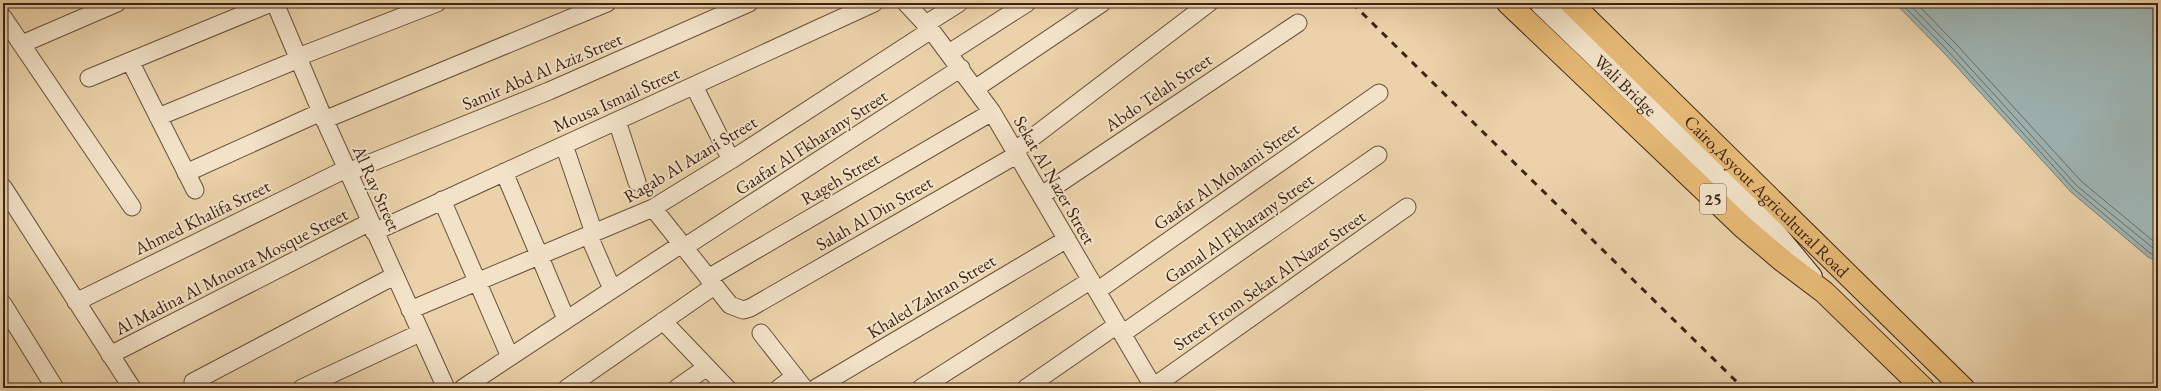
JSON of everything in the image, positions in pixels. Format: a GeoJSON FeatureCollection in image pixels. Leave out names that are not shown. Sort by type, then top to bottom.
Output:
{"type":"FeatureCollection","features":[{"type":"Feature","properties":{"kind":"highway","name":"Cairo,Asyout Agricultural Road"},"geometry":{"type":"LineString","coordinates":[[1508,3],[1743,227],[1783,262],[1824,292],[1923,388]]}},
{"type":"Feature","properties":{"kind":"highway","name":"Cairo,Asyout Agricultural Road"},"geometry":{"type":"LineString","coordinates":[[1571,3],[1963,388]]}},
{"type":"Feature","properties":{"kind":"main road","name":"Wali Bridge"},"geometry":{"type":"LineString","coordinates":[[1541,3],[1758,213],[1824,292]]}},
{"type":"Feature","properties":{"kind":"street"},"geometry":{"type":"LineString","coordinates":[[22,44],[117,3]]}},
{"type":"Feature","properties":{"kind":"street"},"geometry":{"type":"LineString","coordinates":[[89,78],[270,3]]}},
{"type":"Feature","properties":{"kind":"street","name":"Al Ray Street"},"geometry":{"type":"LineString","coordinates":[[276,3],[322,116],[446,388]]}},
{"type":"Feature","properties":{"kind":"street"},"geometry":{"type":"LineString","coordinates":[[158,117],[298,58],[436,3]]}},
{"type":"Feature","properties":{"kind":"street"},"geometry":{"type":"LineString","coordinates":[[186,173],[322,116],[607,3]]}},
{"type":"Feature","properties":{"kind":"street","name":"Samir Abd Al Aziz Street"},"geometry":{"type":"LineString","coordinates":[[347,171],[549,91],[750,3]]}},
{"type":"Feature","properties":{"kind":"street","name":"Mousa Ismail Street"},"geometry":{"type":"LineString","coordinates":[[372,227],[442,200],[874,3]]}},
{"type":"Feature","properties":{"kind":"street","name":"Sekat Al Nazer Street"},"geometry":{"type":"LineString","coordinates":[[906,3],[928,27],[961,68],[992,112],[1017,152],[1119,329],[1149,386]]}},
{"type":"Feature","properties":{"kind":"street","name":"Ragab Al Azani Street"},"geometry":{"type":"LineString","coordinates":[[410,310],[653,208],[731,160],[928,27],[959,3]]}},
{"type":"Feature","properties":{"kind":"street"},"geometry":{"type":"LineString","coordinates":[[949,53],[1027,3]]}},
{"type":"Feature","properties":{"kind":"street"},"geometry":{"type":"LineString","coordinates":[[976,88],[1102,3]]}},
{"type":"Feature","properties":{"kind":"street","name":"Salah Al Din Street"},"geometry":{"type":"LineString","coordinates":[[711,282],[730,305],[743,310],[750,308],[1017,152],[1209,3]]}},
{"type":"Feature","properties":{"kind":"street"},"geometry":{"type":"LineString","coordinates":[[3,17],[132,207]]}},
{"type":"Feature","properties":{"kind":"street","name":"Abdo Telah Street"},"geometry":{"type":"LineString","coordinates":[[1042,195],[1298,23]]}},
{"type":"Feature","properties":{"kind":"street"},"geometry":{"type":"LineString","coordinates":[[130,61],[195,190]]}},
{"type":"Feature","properties":{"kind":"street","name":"Gaafar Al Fkharany Street"},"geometry":{"type":"LineString","coordinates":[[463,388],[612,289],[682,247],[961,68]]}},
{"type":"Feature","properties":{"kind":"street"},"geometry":{"type":"LineString","coordinates":[[694,86],[731,160]]}},
{"type":"Feature","properties":{"kind":"street","name":"Gaafar Al Mohami Street"},"geometry":{"type":"LineString","coordinates":[[921,388],[1094,286],[1379,93]]}},
{"type":"Feature","properties":{"kind":"street","name":"Rageh Street"},"geometry":{"type":"LineString","coordinates":[[567,388],[663,321],[711,282],[992,112]]}},
{"type":"Feature","properties":{"kind":"street"},"geometry":{"type":"LineString","coordinates":[[617,121],[637,182]]}},
{"type":"Feature","properties":{"kind":"street"},"geometry":{"type":"LineString","coordinates":[[564,145],[591,234],[612,289]]}},
{"type":"Feature","properties":{"kind":"street","name":"Gamal Al Fkharany Street"},"geometry":{"type":"LineString","coordinates":[[1026,388],[1119,329],[1378,155]]}},
{"type":"Feature","properties":{"kind":"street","name":"Ahmed Khalifa Street"},"geometry":{"type":"LineString","coordinates":[[76,302],[347,171]]}},
{"type":"Feature","properties":{"kind":"street"},"geometry":{"type":"LineString","coordinates":[[504,172],[566,319]]}},
{"type":"Feature","properties":{"kind":"street"},"geometry":{"type":"LineString","coordinates":[[3,187],[132,388]]}},
{"type":"Feature","properties":{"kind":"street"},"geometry":{"type":"LineString","coordinates":[[442,200],[510,356]]}},
{"type":"Feature","properties":{"kind":"street","name":"Street From Sekat Al Nazer Street"},"geometry":{"type":"LineString","coordinates":[[1149,386],[1407,207]]}},
{"type":"Feature","properties":{"kind":"street"},"geometry":{"type":"LineString","coordinates":[[653,208],[682,247],[711,282]]}},
{"type":"Feature","properties":{"kind":"street","name":"Al Madina Al Mnoura Mosque Street"},"geometry":{"type":"LineString","coordinates":[[110,355],[372,227]]}},
{"type":"Feature","properties":{"kind":"street","name":"Khaled Zahran Street"},"geometry":{"type":"LineString","coordinates":[[816,388],[1067,239]]}},
{"type":"Feature","properties":{"kind":"street"},"geometry":{"type":"LineString","coordinates":[[193,382],[394,276]]}},
{"type":"Feature","properties":{"kind":"street"},"geometry":{"type":"LineString","coordinates":[[3,304],[55,388]]}},
{"type":"Feature","properties":{"kind":"street"},"geometry":{"type":"LineString","coordinates":[[663,321],[727,388]]}},
{"type":"Feature","properties":{"kind":"street"},"geometry":{"type":"LineString","coordinates":[[761,332],[799,382],[779,388]]}},
{"type":"Feature","properties":{"kind":"street"},"geometry":{"type":"LineString","coordinates":[[302,388],[420,333]]}},
{"type":"Feature","properties":{"kind":"street"},"geometry":{"type":"LineString","coordinates":[[677,388],[707,367]]}},
{"type":"Feature","properties":{"kind":"water"},"geometry":{"type":"Polygon","coordinates":[[[1895,3],[2158,3],[2158,262],[2148,257],[2071,192],[1945,54],[1895,3]]]}},
{"type":"Feature","properties":{"kind":"railway"},"geometry":{"type":"LineString","coordinates":[[1352,3],[1743,388]]}}]}
